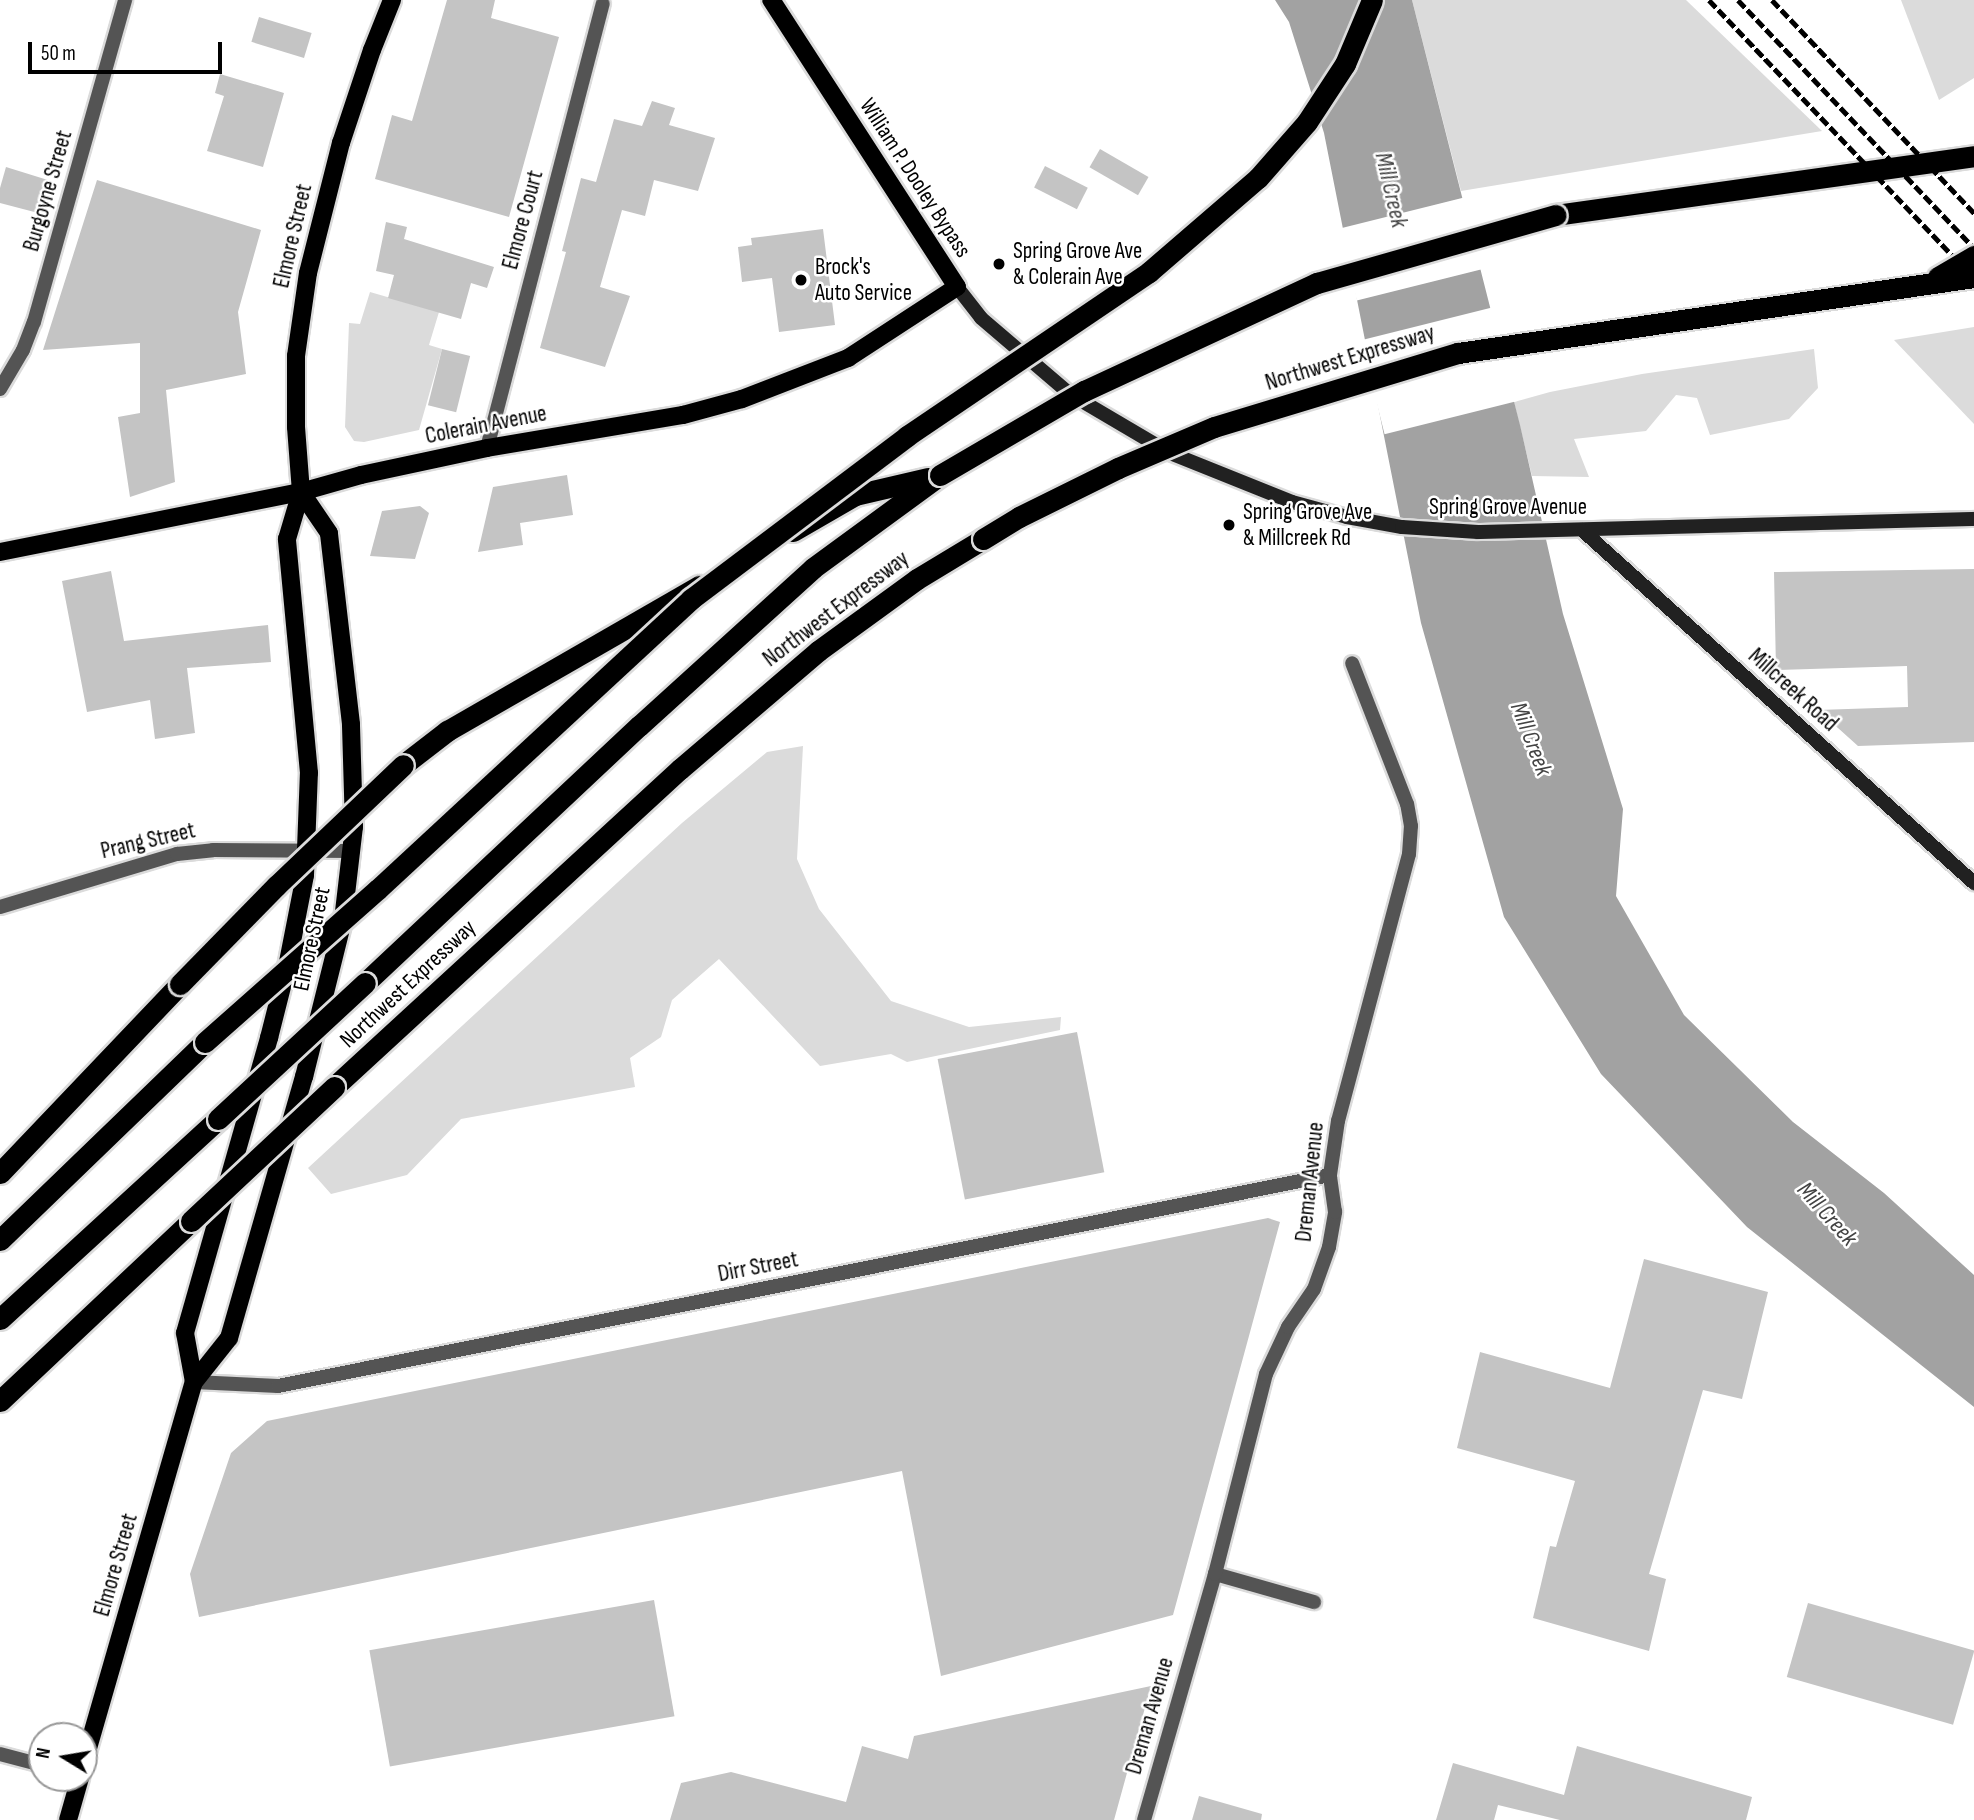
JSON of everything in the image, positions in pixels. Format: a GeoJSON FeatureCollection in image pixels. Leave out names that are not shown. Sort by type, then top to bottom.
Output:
{"type":"FeatureCollection","features":[{"type":"Feature","properties":{"kind":"highway"},"geometry":{"type":"LineString","coordinates":[[0,1240],[205,1042],[378,889],[691,599],[906,436],[1149,272],[1258,178],[1307,122],[1345,64],[1372,0]]}},
{"type":"Feature","properties":{"kind":"highway","name":"Northwest Expressway"},"geometry":{"type":"LineString","coordinates":[[0,1319],[813,568],[940,475],[1084,391],[1317,283],[1556,215],[1622,204],[1721,194],[1974,156]]}},
{"type":"Feature","properties":{"kind":"highway"},"geometry":{"type":"LineString","coordinates":[[1930,282],[1974,256]]}},
{"type":"Feature","properties":{"kind":"highway","name":"Northwest Expressway"},"geometry":{"type":"LineString","coordinates":[[0,1401],[334,1087],[680,769],[818,651],[916,579],[1019,517],[1118,468],[1214,427],[1458,353],[1974,277]]}},
{"type":"Feature","properties":{"kind":"highway"},"geometry":{"type":"LineString","coordinates":[[0,1173],[276,886],[403,765],[447,731],[855,495],[940,475]]}},
{"type":"Feature","properties":{"kind":"highway"},"geometry":{"type":"LineString","coordinates":[[0,1222],[135,1110]]}},
{"type":"Feature","properties":{"kind":"main road","name":"Elmore Street"},"geometry":{"type":"LineString","coordinates":[[194,1382],[185,1333],[281,990],[301,899],[307,850],[308,760],[287,539],[301,492],[296,436],[296,356],[308,273],[341,143],[392,0]]}},
{"type":"Feature","properties":{"kind":"main road","name":"William P. Dooley Bypass"},"geometry":{"type":"LineString","coordinates":[[771,0],[957,286],[981,318],[1070,394]]}},
{"type":"Feature","properties":{"kind":"main road","name":"Colerain Avenue"},"geometry":{"type":"LineString","coordinates":[[0,552],[301,492],[361,475],[487,448],[683,415],[742,399],[848,358],[957,286]]}},
{"type":"Feature","properties":{"kind":"main road","name":"Spring Grove Avenue"},"geometry":{"type":"LineString","coordinates":[[1070,394],[1170,453],[1292,502],[1347,517],[1429,530],[1582,530],[1974,519]]}},
{"type":"Feature","properties":{"kind":"main road","name":"Elmore Street"},"geometry":{"type":"LineString","coordinates":[[96,1722],[194,1382],[229,1338],[335,961],[352,851],[354,798],[351,724],[329,533],[301,492]]}},
{"type":"Feature","properties":{"kind":"main road","name":"Millcreek Road"},"geometry":{"type":"LineString","coordinates":[[1582,530],[1974,883]]}},
{"type":"Feature","properties":{"kind":"main road"},"geometry":{"type":"LineString","coordinates":[[68,1820],[75,1792]]}},
{"type":"Feature","properties":{"kind":"street","name":"Burgoyne Street"},"geometry":{"type":"LineString","coordinates":[[0,389],[23,350],[34,323],[125,0]]}},
{"type":"Feature","properties":{"kind":"street","name":"Elmore Court"},"geometry":{"type":"LineString","coordinates":[[487,448],[603,4]]}},
{"type":"Feature","properties":{"kind":"street","name":"Dreman Avenue"},"geometry":{"type":"LineString","coordinates":[[1144,1820],[1215,1574],[1266,1374],[1288,1327],[1314,1289],[1329,1247],[1335,1212],[1330,1175],[1338,1121],[1403,883],[1411,826],[1392,758],[1352,663]]}},
{"type":"Feature","properties":{"kind":"street","name":"Prang Street"},"geometry":{"type":"LineString","coordinates":[[0,907],[177,854],[213,850],[352,851]]}},
{"type":"Feature","properties":{"kind":"street","name":"Dirr Street"},"geometry":{"type":"LineString","coordinates":[[194,1382],[278,1386],[1330,1175]]}},
{"type":"Feature","properties":{"kind":"street"},"geometry":{"type":"LineString","coordinates":[[1215,1574],[1314,1602]]}},
{"type":"Feature","properties":{"kind":"street"},"geometry":{"type":"LineString","coordinates":[[0,1754],[28,1761]]}},
{"type":"Feature","properties":{"kind":"shaded area"},"geometry":{"type":"Polygon","coordinates":[[[1412,0],[1686,0],[1822,131],[1461,191],[1412,0]]]}},
{"type":"Feature","properties":{"kind":"shaded area"},"geometry":{"type":"Polygon","coordinates":[[[1901,0],[1974,0],[1974,78],[1939,100],[1901,0]]]}},
{"type":"Feature","properties":{"kind":"shaded area"},"geometry":{"type":"Polygon","coordinates":[[[370,292],[439,312],[429,345],[442,349],[419,430],[364,442],[354,441],[345,427],[349,323],[360,324],[370,292]]]}},
{"type":"Feature","properties":{"kind":"shaded area"},"geometry":{"type":"Polygon","coordinates":[[[1974,327],[1974,424],[1894,340],[1974,327]]]}},
{"type":"Feature","properties":{"kind":"shaded area"},"geometry":{"type":"Polygon","coordinates":[[[1814,349],[1818,388],[1789,419],[1710,435],[1697,398],[1676,395],[1646,431],[1574,439],[1589,477],[1532,476],[1514,402],[1642,374],[1814,349]]]}},
{"type":"Feature","properties":{"kind":"shaded area"},"geometry":{"type":"Polygon","coordinates":[[[803,746],[797,859],[819,909],[891,1001],[969,1027],[1061,1017],[1060,1030],[907,1062],[891,1054],[820,1066],[719,959],[672,1000],[661,1037],[630,1058],[635,1087],[461,1119],[407,1175],[331,1194],[308,1168],[682,823],[767,752],[803,746]]]}},
{"type":"Feature","properties":{"kind":"water","name":"Mill Creek"},"geometry":{"type":"Polygon","coordinates":[[[1275,0],[1412,0],[1520,425],[1563,614],[1623,809],[1616,896],[1684,1015],[1793,1122],[1884,1193],[1974,1275],[1974,1407],[1747,1227],[1601,1074],[1504,917],[1421,623],[1324,133],[1289,22],[1275,0]]]}},
{"type":"Feature","properties":{"kind":"pier"},"geometry":{"type":"Polygon","coordinates":[[[1466,197],[1484,269],[1357,300],[1339,229],[1466,197]]]}},
{"type":"Feature","properties":{"kind":"pier"},"geometry":{"type":"Polygon","coordinates":[[[1494,307],[1517,401],[1385,434],[1361,340],[1494,307]]]}},
{"type":"Feature","properties":{"kind":"building"},"geometry":{"type":"Polygon","coordinates":[[[447,0],[495,0],[491,18],[559,37],[509,217],[375,179],[392,115],[412,121],[447,0]]]}},
{"type":"Feature","properties":{"kind":"building"},"geometry":{"type":"Polygon","coordinates":[[[259,17],[312,33],[304,58],[251,42],[259,17]]]}},
{"type":"Feature","properties":{"kind":"building"},"geometry":{"type":"Polygon","coordinates":[[[220,74],[284,93],[263,167],[207,151],[224,96],[215,93],[220,74]]]}},
{"type":"Feature","properties":{"kind":"building"},"geometry":{"type":"Polygon","coordinates":[[[652,101],[675,108],[669,125],[715,138],[698,191],[654,180],[645,216],[622,210],[600,287],[630,296],[605,367],[540,348],[566,252],[562,251],[581,178],[596,182],[614,119],[642,126],[652,101]]]}},
{"type":"Feature","properties":{"kind":"building"},"geometry":{"type":"Polygon","coordinates":[[[1100,149],[1148,177],[1138,195],[1090,167],[1100,149]]]}},
{"type":"Feature","properties":{"kind":"building"},"geometry":{"type":"Polygon","coordinates":[[[1045,166],[1088,188],[1077,209],[1034,187],[1045,166]]]}},
{"type":"Feature","properties":{"kind":"building"},"geometry":{"type":"Polygon","coordinates":[[[6,167],[51,181],[42,214],[0,203],[0,188],[6,167]]]}},
{"type":"Feature","properties":{"kind":"building"},"geometry":{"type":"Polygon","coordinates":[[[97,180],[261,230],[238,312],[246,374],[166,390],[175,482],[130,497],[118,417],[140,413],[140,343],[43,350],[97,180]]]}},
{"type":"Feature","properties":{"kind":"building"},"geometry":{"type":"Polygon","coordinates":[[[386,222],[407,227],[404,239],[494,267],[487,288],[471,283],[461,319],[388,298],[394,275],[376,271],[386,222]]]}},
{"type":"Feature","properties":{"kind":"building","name":"Brock's Auto Service"},"geometry":{"type":"Polygon","coordinates":[[[823,229],[835,325],[779,332],[772,278],[742,282],[738,247],[752,245],[751,238],[823,229]]]}},
{"type":"Feature","properties":{"kind":"building"},"geometry":{"type":"Polygon","coordinates":[[[442,349],[470,356],[456,412],[428,405],[442,349]]]}},
{"type":"Feature","properties":{"kind":"building"},"geometry":{"type":"Polygon","coordinates":[[[567,475],[573,515],[520,523],[523,545],[478,552],[493,487],[567,475]]]}},
{"type":"Feature","properties":{"kind":"building"},"geometry":{"type":"Polygon","coordinates":[[[420,506],[429,513],[415,559],[370,556],[382,511],[420,506]]]}},
{"type":"Feature","properties":{"kind":"building"},"geometry":{"type":"Polygon","coordinates":[[[1974,569],[1974,742],[1858,746],[1818,710],[1908,707],[1907,666],[1776,670],[1774,572],[1974,569]]]}},
{"type":"Feature","properties":{"kind":"building"},"geometry":{"type":"Polygon","coordinates":[[[111,571],[124,641],[268,625],[271,662],[187,668],[195,733],[155,739],[150,700],[87,712],[62,581],[111,571]]]}},
{"type":"Feature","properties":{"kind":"building"},"geometry":{"type":"Polygon","coordinates":[[[1077,1032],[1104,1172],[965,1199],[938,1059],[1077,1032]]]}},
{"type":"Feature","properties":{"kind":"building"},"geometry":{"type":"Polygon","coordinates":[[[1268,1218],[1280,1222],[1173,1615],[941,1676],[902,1471],[199,1617],[190,1574],[231,1453],[267,1421],[1268,1218]]]}},
{"type":"Feature","properties":{"kind":"building"},"geometry":{"type":"Polygon","coordinates":[[[1644,1259],[1768,1292],[1742,1399],[1703,1390],[1649,1574],[1666,1579],[1649,1651],[1533,1618],[1550,1546],[1556,1547],[1575,1481],[1457,1448],[1480,1352],[1610,1388],[1644,1259]]]}},
{"type":"Feature","properties":{"kind":"building"},"geometry":{"type":"Polygon","coordinates":[[[654,1600],[674,1716],[390,1766],[369,1650],[654,1600]]]}},
{"type":"Feature","properties":{"kind":"building"},"geometry":{"type":"Polygon","coordinates":[[[1808,1603],[1974,1651],[1953,1725],[1787,1677],[1808,1603]]]}},
{"type":"Feature","properties":{"kind":"building"},"geometry":{"type":"Polygon","coordinates":[[[1151,1686],[1114,1820],[670,1820],[681,1783],[731,1772],[846,1802],[862,1746],[908,1759],[914,1736],[1151,1686]]]}},
{"type":"Feature","properties":{"kind":"building"},"geometry":{"type":"Polygon","coordinates":[[[1577,1746],[1752,1797],[1746,1820],[1560,1820],[1498,1805],[1494,1820],[1436,1820],[1453,1763],[1564,1795],[1577,1746]]]}},
{"type":"Feature","properties":{"kind":"building"},"geometry":{"type":"Polygon","coordinates":[[[1199,1796],[1262,1814],[1261,1820],[1192,1820],[1199,1796]]]}},
{"type":"Feature","properties":{"kind":"railway"},"geometry":{"type":"LineString","coordinates":[[1709,0],[1974,278]]}},
{"type":"Feature","properties":{"kind":"railway"},"geometry":{"type":"LineString","coordinates":[[1738,0],[1974,248]]}},
{"type":"Feature","properties":{"kind":"railway"},"geometry":{"type":"LineString","coordinates":[[1772,0],[1974,213]]}},
{"type":"Feature","properties":{"kind":"place","name":"Spring Grove Ave & Colerain Ave"},"geometry":{"type":"Point","coordinates":[999,264]}},
{"type":"Feature","properties":{"kind":"place","name":"Brock's Auto Service"},"geometry":{"type":"Point","coordinates":[801,280]}},
{"type":"Feature","properties":{"kind":"place","name":"Spring Grove Ave & Millcreek Rd"},"geometry":{"type":"Point","coordinates":[1229,525]}}]}
